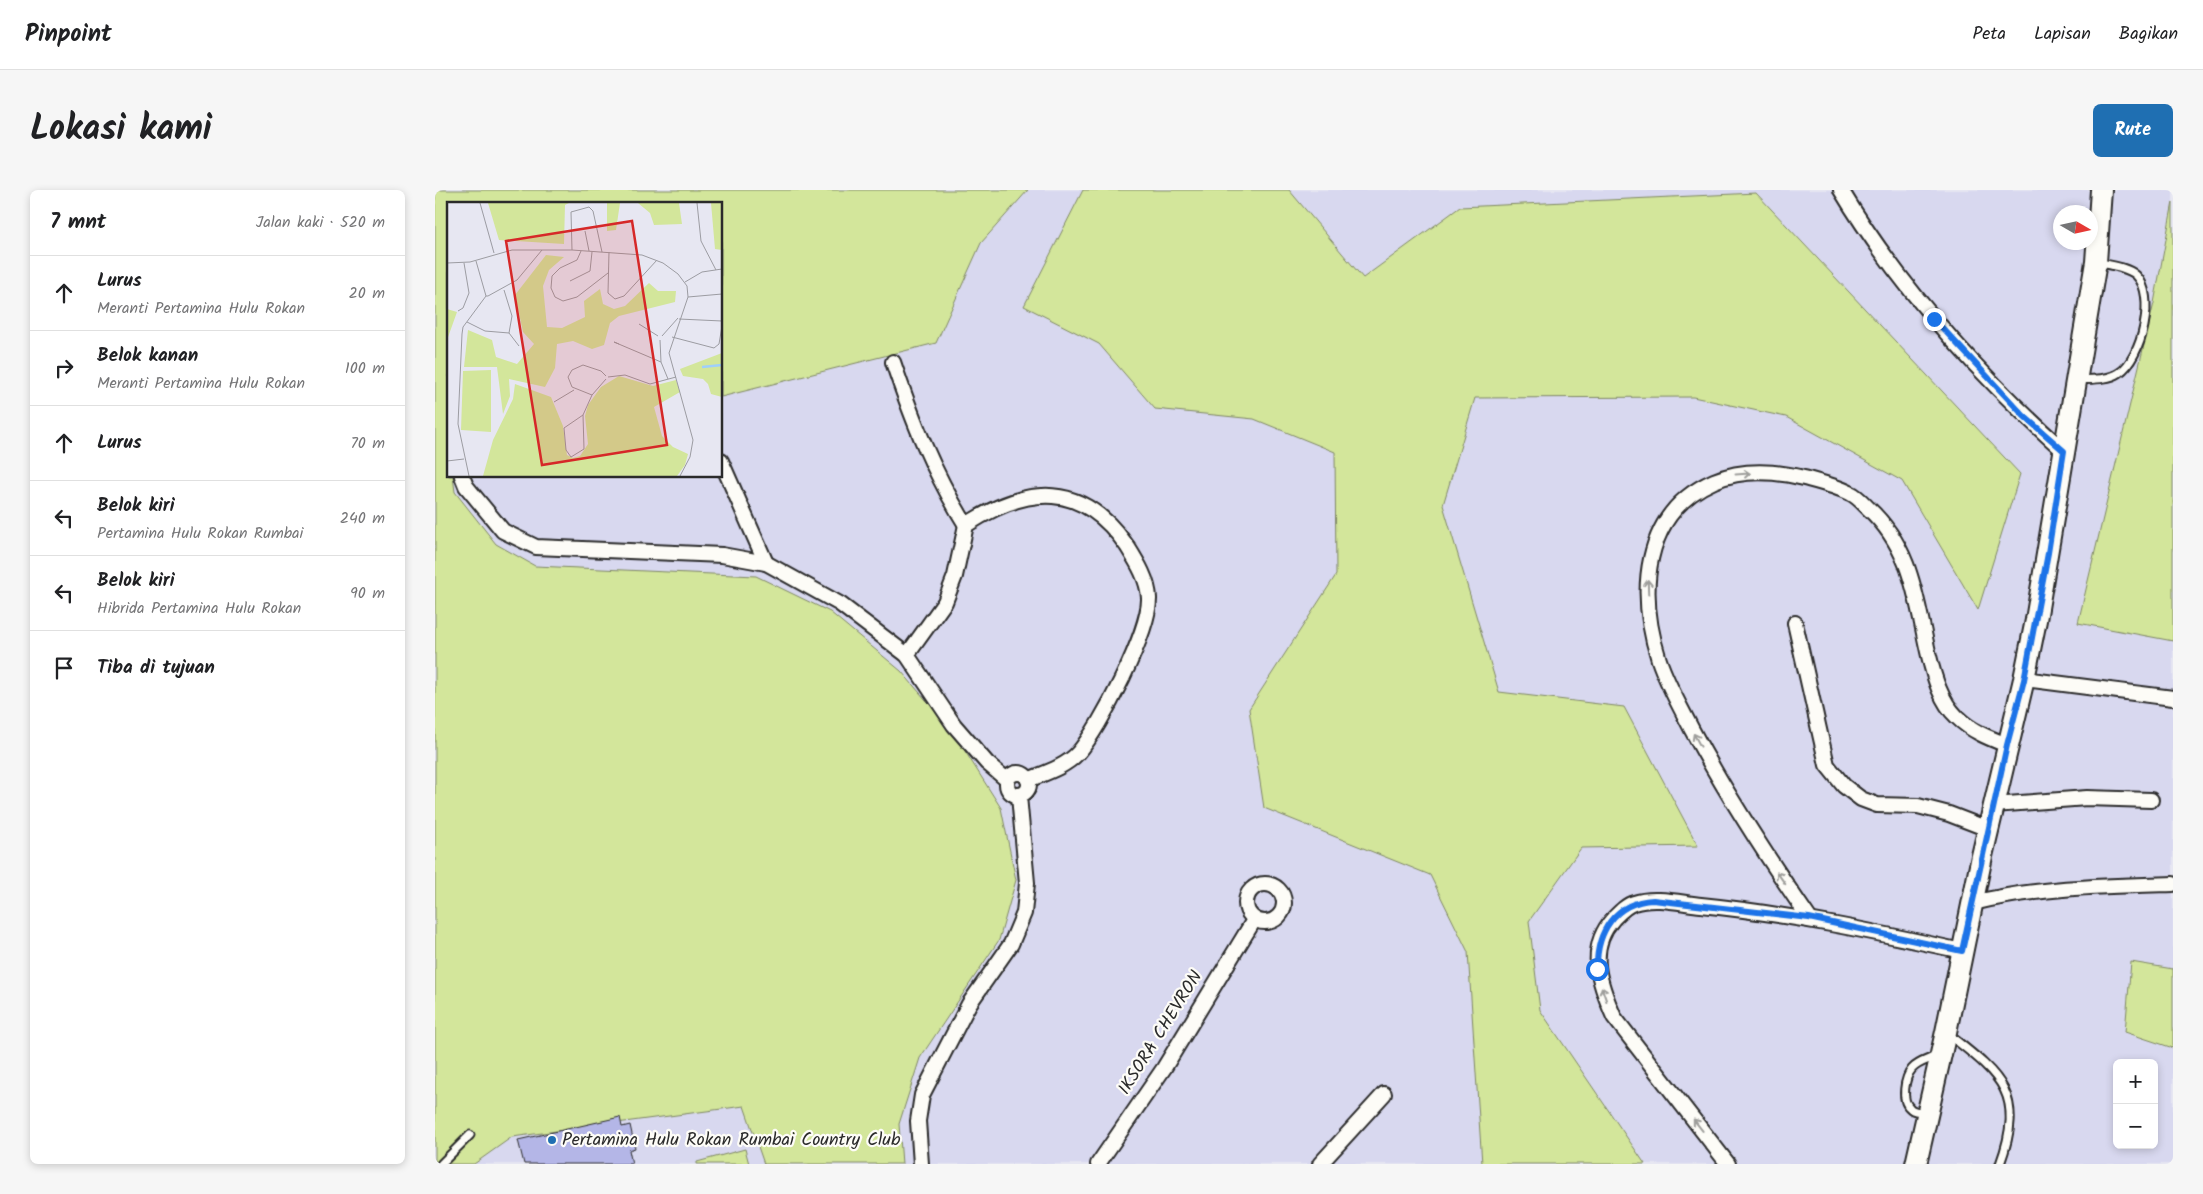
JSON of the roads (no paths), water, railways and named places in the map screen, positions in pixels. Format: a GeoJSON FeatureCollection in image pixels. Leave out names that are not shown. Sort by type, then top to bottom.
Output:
{"type":"FeatureCollection","features":[{"type":"Feature","properties":{"kind":"street"},"geometry":{"type":"LineString","coordinates":[[1841,190],[1863,225],[1934,319],[2024,416],[2064,451]]}},
{"type":"Feature","properties":{"kind":"street"},"geometry":{"type":"LineString","coordinates":[[1917,1164],[1947,1032],[1988,829],[2024,680],[2048,553],[2096,262],[2101,190]]}},
{"type":"Feature","properties":{"kind":"street"},"geometry":{"type":"LineString","coordinates":[[893,362],[914,424],[938,476],[966,525],[955,576],[945,602],[907,655]]}},
{"type":"Feature","properties":{"kind":"street"},"geometry":{"type":"LineString","coordinates":[[723,466],[766,563]]}},
{"type":"Feature","properties":{"kind":"street"},"geometry":{"type":"LineString","coordinates":[[1809,918],[1750,833],[1717,778],[1660,662],[1649,601],[1648,575],[1652,552],[1661,528],[1673,512],[1691,495],[1713,481],[1734,474],[1765,472],[1807,479],[1852,494],[1889,529],[1907,562],[1933,670],[1947,704],[1957,718],[1979,734],[2007,745]]}},
{"type":"Feature","properties":{"kind":"street"},"geometry":{"type":"LineString","coordinates":[[463,478],[466,486],[503,531],[536,547],[722,555],[766,563],[840,604],[907,655],[954,725],[987,763],[1007,780],[1008,792],[1019,796]]}},
{"type":"Feature","properties":{"kind":"street"},"geometry":{"type":"LineString","coordinates":[[966,525],[989,511],[1032,496],[1051,495],[1067,497],[1092,510],[1120,536],[1141,567],[1149,598],[1144,622],[1132,653],[1107,707],[1078,753],[1053,770],[1028,780]]}},
{"type":"Feature","properties":{"kind":"street"},"geometry":{"type":"LineString","coordinates":[[1795,623],[1827,765],[1844,786],[1861,798],[1877,805],[1918,806],[1949,814],[1988,829]]}},
{"type":"Feature","properties":{"kind":"street"},"geometry":{"type":"LineString","coordinates":[[2024,680],[2173,698]]}},
{"type":"Feature","properties":{"kind":"street"},"geometry":{"type":"LineString","coordinates":[[1007,780],[1018,773],[1028,780]]}},
{"type":"Feature","properties":{"kind":"street"},"geometry":{"type":"LineString","coordinates":[[1019,796],[1028,790],[1028,780]]}},
{"type":"Feature","properties":{"kind":"street"},"geometry":{"type":"LineString","coordinates":[[921,1164],[918,1121],[922,1095],[969,1004],[1011,944],[1024,913],[1027,883],[1019,796]]}},
{"type":"Feature","properties":{"kind":"street"},"geometry":{"type":"LineString","coordinates":[[1994,805],[2087,798],[2151,800]]}},
{"type":"Feature","properties":{"kind":"street"},"geometry":{"type":"LineString","coordinates":[[1973,903],[1999,897],[2048,891],[2173,884]]}},
{"type":"Feature","properties":{"kind":"street"},"geometry":{"type":"LineString","coordinates":[[1727,1164],[1614,1018],[1604,994],[1597,969],[1600,942],[1604,931],[1618,914],[1628,905],[1642,901],[1730,908],[1809,918],[1962,951]]}},
{"type":"Feature","properties":{"kind":"street","name":"IKSORA CHEVRON"},"geometry":{"type":"LineString","coordinates":[[1098,1164],[1164,1068],[1254,920]]}},
{"type":"Feature","properties":{"kind":"street"},"geometry":{"type":"LineString","coordinates":[[1320,1164],[1384,1094]]}},
{"type":"Feature","properties":{"kind":"lane"},"geometry":{"type":"LineString","coordinates":[[2078,380],[2107,378],[2119,373],[2130,363],[2140,343],[2145,319],[2146,298],[2141,281],[2129,270],[2096,262]]}},
{"type":"Feature","properties":{"kind":"lane"},"geometry":{"type":"LineString","coordinates":[[1947,1032],[1981,1060],[2001,1080],[2009,1098],[2007,1135],[2000,1164]]}},
{"type":"Feature","properties":{"kind":"lane"},"geometry":{"type":"LineString","coordinates":[[1928,1113],[1911,1110],[1908,1106],[1905,1092],[1907,1077],[1916,1065],[1941,1054]]}},
{"type":"Feature","properties":{"kind":"lane"},"geometry":{"type":"LineString","coordinates":[[441,1164],[470,1135]]}},
{"type":"Feature","properties":{"kind":"place","name":"Pertamina Hulu Rokan Rumbai Country Club"},"geometry":{"type":"Point","coordinates":[552,1140]}}]}
